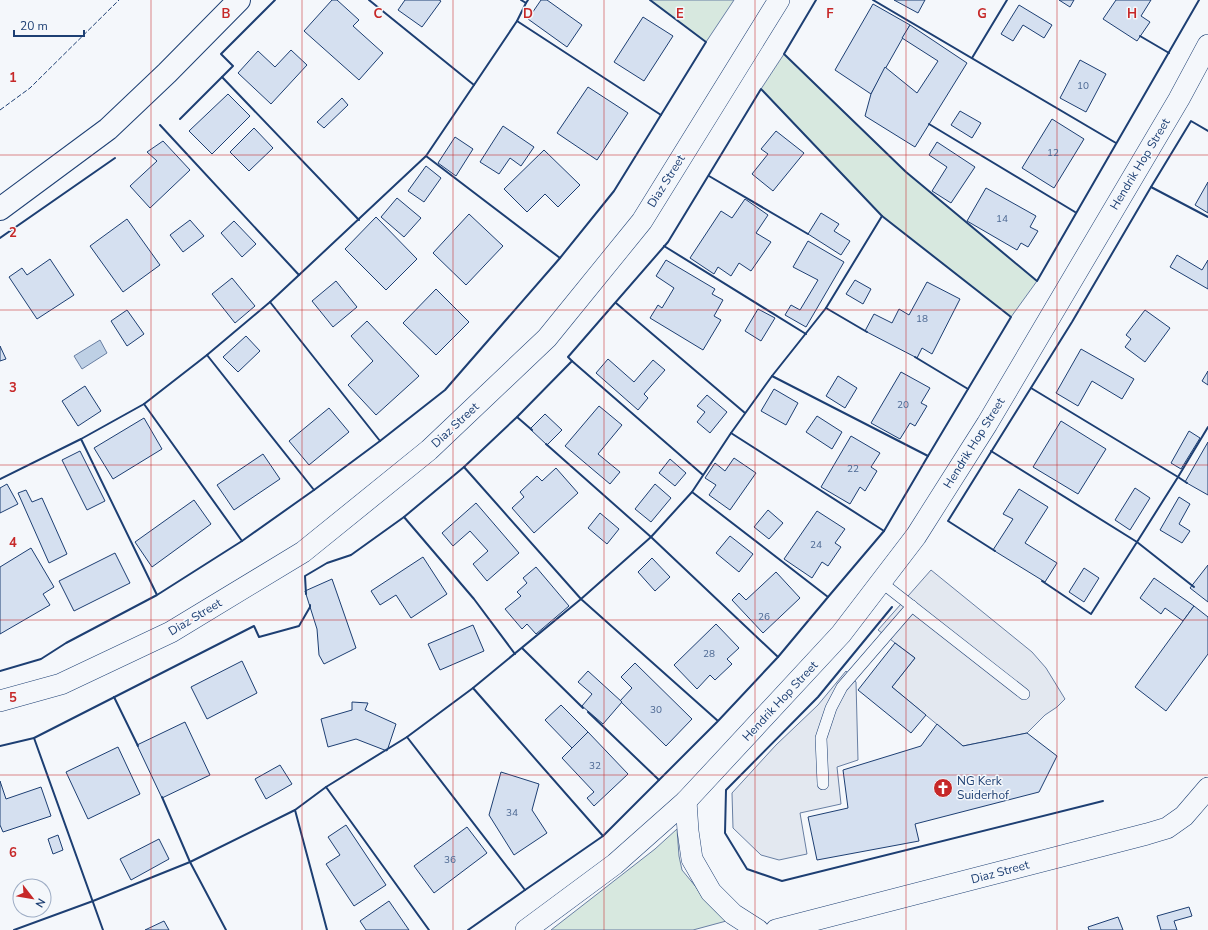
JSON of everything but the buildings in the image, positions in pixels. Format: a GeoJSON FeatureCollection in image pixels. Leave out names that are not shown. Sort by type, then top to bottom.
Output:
{"type":"FeatureCollection","features":[{"type":"Feature","properties":{"kind":"street"},"geometry":{"type":"LineString","coordinates":[[0,209],[108,129],[167,73],[239,0]]}},
{"type":"Feature","properties":{"kind":"street","name":"Diaz Street"},"geometry":{"type":"LineString","coordinates":[[0,701],[61,684],[171,632],[303,552],[429,450],[547,338],[642,221],[779,0]]}},
{"type":"Feature","properties":{"kind":"street","name":"Hendrik Hop Street"},"geometry":{"type":"LineString","coordinates":[[526,930],[615,864],[686,802],[842,634],[916,536],[987,424],[1179,99],[1208,45]]}},
{"type":"Feature","properties":{"kind":"street","name":"Diaz Street"},"geometry":{"type":"LineString","coordinates":[[776,930],[1167,828],[1184,816],[1208,788]]}},
{"type":"Feature","properties":{"kind":"street"},"geometry":{"type":"LineString","coordinates":[[686,802],[692,860],[711,892],[733,914],[758,930]]}},
{"type":"Feature","properties":{"kind":"lane"},"geometry":{"type":"LineString","coordinates":[[881,582],[1024,694]]}},
{"type":"Feature","properties":{"kind":"lane"},"geometry":{"type":"LineString","coordinates":[[823,784],[821,738],[831,708],[842,687],[912,606]]}},
{"type":"Feature","properties":{"kind":"shaded area"},"geometry":{"type":"Polygon","coordinates":[[[650,0],[734,0],[706,42],[650,0]]]}},
{"type":"Feature","properties":{"kind":"shaded area"},"geometry":{"type":"Polygon","coordinates":[[[784,54],[906,172],[1037,281],[1011,317],[882,216],[761,89],[784,54]]]}},
{"type":"Feature","properties":{"kind":"shaded area"},"geometry":{"type":"Polygon","coordinates":[[[931,570],[1032,652],[1046,668],[1065,699],[1057,707],[1045,715],[1027,733],[963,746],[892,687],[915,658],[878,630],[931,570]]]}},
{"type":"Feature","properties":{"kind":"shaded area"},"geometry":{"type":"Polygon","coordinates":[[[846,671],[856,682],[858,760],[837,767],[841,804],[800,813],[807,854],[779,860],[761,855],[733,828],[732,793],[776,745],[818,705],[846,671]]]}},
{"type":"Feature","properties":{"kind":"shaded area"},"geometry":{"type":"Polygon","coordinates":[[[677,829],[679,856],[682,870],[703,898],[716,912],[730,920],[693,930],[551,930],[655,849],[677,829]]]}},
{"type":"Feature","properties":{"kind":"water"},"geometry":{"type":"Polygon","coordinates":[[[100,340],[107,353],[82,369],[74,356],[100,340]]]}},
{"type":"Feature","properties":{"kind":"fence"},"geometry":{"type":"LineString","coordinates":[[0,110],[30,88],[119,0]]}},
{"type":"Feature","properties":{"kind":"wall"},"geometry":{"type":"LineString","coordinates":[[222,77],[233,66],[221,54],[275,0]]}},
{"type":"Feature","properties":{"kind":"wall"},"geometry":{"type":"LineString","coordinates":[[299,275],[426,156],[474,85],[369,0]]}},
{"type":"Feature","properties":{"kind":"wall"},"geometry":{"type":"LineString","coordinates":[[521,0],[526,3],[528,0]]}},
{"type":"Feature","properties":{"kind":"wall"},"geometry":{"type":"LineString","coordinates":[[380,441],[445,390],[560,258],[614,191],[706,42],[650,0]]}},
{"type":"Feature","properties":{"kind":"wall"},"geometry":{"type":"LineString","coordinates":[[816,0],[784,54],[906,172],[1037,281],[1199,0]]}},
{"type":"Feature","properties":{"kind":"wall"},"geometry":{"type":"LineString","coordinates":[[873,0],[1116,143]]}},
{"type":"Feature","properties":{"kind":"wall"},"geometry":{"type":"LineString","coordinates":[[972,58],[1007,0]]}},
{"type":"Feature","properties":{"kind":"wall"},"geometry":{"type":"LineString","coordinates":[[517,21],[526,3]]}},
{"type":"Feature","properties":{"kind":"wall"},"geometry":{"type":"LineString","coordinates":[[474,85],[517,21],[661,115]]}},
{"type":"Feature","properties":{"kind":"wall"},"geometry":{"type":"LineString","coordinates":[[1140,36],[1169,53]]}},
{"type":"Feature","properties":{"kind":"wall"},"geometry":{"type":"LineString","coordinates":[[180,119],[222,77],[359,220]]}},
{"type":"Feature","properties":{"kind":"wall"},"geometry":{"type":"LineString","coordinates":[[306,594],[305,576],[327,563],[351,555],[404,517],[464,467],[517,417],[572,361],[568,357],[668,242],[761,89],[882,216]]}},
{"type":"Feature","properties":{"kind":"wall"},"geometry":{"type":"LineString","coordinates":[[1151,187],[1191,121],[1208,131]]}},
{"type":"Feature","properties":{"kind":"wall"},"geometry":{"type":"LineString","coordinates":[[929,124],[1075,212]]}},
{"type":"Feature","properties":{"kind":"wall"},"geometry":{"type":"LineString","coordinates":[[160,125],[299,275],[270,302]]}},
{"type":"Feature","properties":{"kind":"wall"},"geometry":{"type":"LineString","coordinates":[[426,156],[560,258]]}},
{"type":"Feature","properties":{"kind":"wall"},"geometry":{"type":"LineString","coordinates":[[0,238],[115,158]]}},
{"type":"Feature","properties":{"kind":"wall"},"geometry":{"type":"LineString","coordinates":[[709,176],[808,234]]}},
{"type":"Feature","properties":{"kind":"wall"},"geometry":{"type":"LineString","coordinates":[[995,551],[948,521],[1072,322],[1151,187],[1208,217]]}},
{"type":"Feature","properties":{"kind":"wall"},"geometry":{"type":"LineString","coordinates":[[826,308],[882,216],[1011,317],[968,389]]}},
{"type":"Feature","properties":{"kind":"wall"},"geometry":{"type":"LineString","coordinates":[[664,246],[806,334]]}},
{"type":"Feature","properties":{"kind":"wall"},"geometry":{"type":"LineString","coordinates":[[207,355],[270,302],[380,441],[314,490]]}},
{"type":"Feature","properties":{"kind":"wall"},"geometry":{"type":"LineString","coordinates":[[616,303],[745,413]]}},
{"type":"Feature","properties":{"kind":"wall"},"geometry":{"type":"LineString","coordinates":[[772,376],[826,308],[867,332]]}},
{"type":"Feature","properties":{"kind":"wall"},"geometry":{"type":"LineString","coordinates":[[144,404],[207,355],[314,490],[242,541]]}},
{"type":"Feature","properties":{"kind":"wall"},"geometry":{"type":"LineString","coordinates":[[915,357],[968,389],[928,456]]}},
{"type":"Feature","properties":{"kind":"wall"},"geometry":{"type":"LineString","coordinates":[[572,361],[703,475]]}},
{"type":"Feature","properties":{"kind":"wall"},"geometry":{"type":"LineString","coordinates":[[731,433],[772,376],[928,456],[884,531]]}},
{"type":"Feature","properties":{"kind":"wall"},"geometry":{"type":"LineString","coordinates":[[1031,388],[1178,477],[1137,542],[1194,587]]}},
{"type":"Feature","properties":{"kind":"wall"},"geometry":{"type":"LineString","coordinates":[[0,671],[41,659],[66,643],[157,595],[242,541],[144,404],[81,439],[157,595]]}},
{"type":"Feature","properties":{"kind":"wall"},"geometry":{"type":"LineString","coordinates":[[517,417],[532,430]]}},
{"type":"Feature","properties":{"kind":"wall"},"geometry":{"type":"LineString","coordinates":[[1187,483],[1178,477],[1208,427]]}},
{"type":"Feature","properties":{"kind":"wall"},"geometry":{"type":"LineString","coordinates":[[692,492],[731,433],[884,531],[828,597]]}},
{"type":"Feature","properties":{"kind":"wall"},"geometry":{"type":"LineString","coordinates":[[0,479],[81,439]]}},
{"type":"Feature","properties":{"kind":"wall"},"geometry":{"type":"LineString","coordinates":[[546,444],[651,537],[692,492],[828,597],[778,657]]}},
{"type":"Feature","properties":{"kind":"wall"},"geometry":{"type":"LineString","coordinates":[[991,451],[1137,542],[1091,614],[1042,581]]}},
{"type":"Feature","properties":{"kind":"wall"},"geometry":{"type":"LineString","coordinates":[[464,467],[581,599],[473,688],[603,836],[718,721],[778,657],[651,537],[581,599],[718,721]]}},
{"type":"Feature","properties":{"kind":"wall"},"geometry":{"type":"LineString","coordinates":[[404,517],[474,599],[515,654]]}},
{"type":"Feature","properties":{"kind":"wall"},"geometry":{"type":"LineString","coordinates":[[0,746],[34,738],[254,626],[259,637],[299,626],[310,605]]}},
{"type":"Feature","properties":{"kind":"wall"},"geometry":{"type":"LineString","coordinates":[[892,607],[818,697],[726,790],[725,833],[747,869],[782,881],[1103,801]]}},
{"type":"Feature","properties":{"kind":"wall"},"geometry":{"type":"LineString","coordinates":[[522,648],[583,708]]}},
{"type":"Feature","properties":{"kind":"wall"},"geometry":{"type":"LineString","coordinates":[[473,688],[407,737],[525,890],[603,836]]}},
{"type":"Feature","properties":{"kind":"wall"},"geometry":{"type":"LineString","coordinates":[[114,697],[138,746]]}},
{"type":"Feature","properties":{"kind":"wall"},"geometry":{"type":"LineString","coordinates":[[588,712],[659,780]]}},
{"type":"Feature","properties":{"kind":"wall"},"geometry":{"type":"LineString","coordinates":[[407,737],[326,787],[429,930]]}},
{"type":"Feature","properties":{"kind":"wall"},"geometry":{"type":"LineString","coordinates":[[34,738],[103,930]]}},
{"type":"Feature","properties":{"kind":"wall"},"geometry":{"type":"LineString","coordinates":[[326,787],[295,810],[327,930]]}},
{"type":"Feature","properties":{"kind":"wall"},"geometry":{"type":"LineString","coordinates":[[162,797],[190,862],[226,930]]}},
{"type":"Feature","properties":{"kind":"wall"},"geometry":{"type":"LineString","coordinates":[[14,930],[93,901],[190,862],[295,810]]}},
{"type":"Feature","properties":{"kind":"wall"},"geometry":{"type":"LineString","coordinates":[[468,930],[525,890]]}},
{"type":"Feature","properties":{"kind":"place","name":"NG Kerk Suiderhof"},"geometry":{"type":"Point","coordinates":[943,788]}}]}
